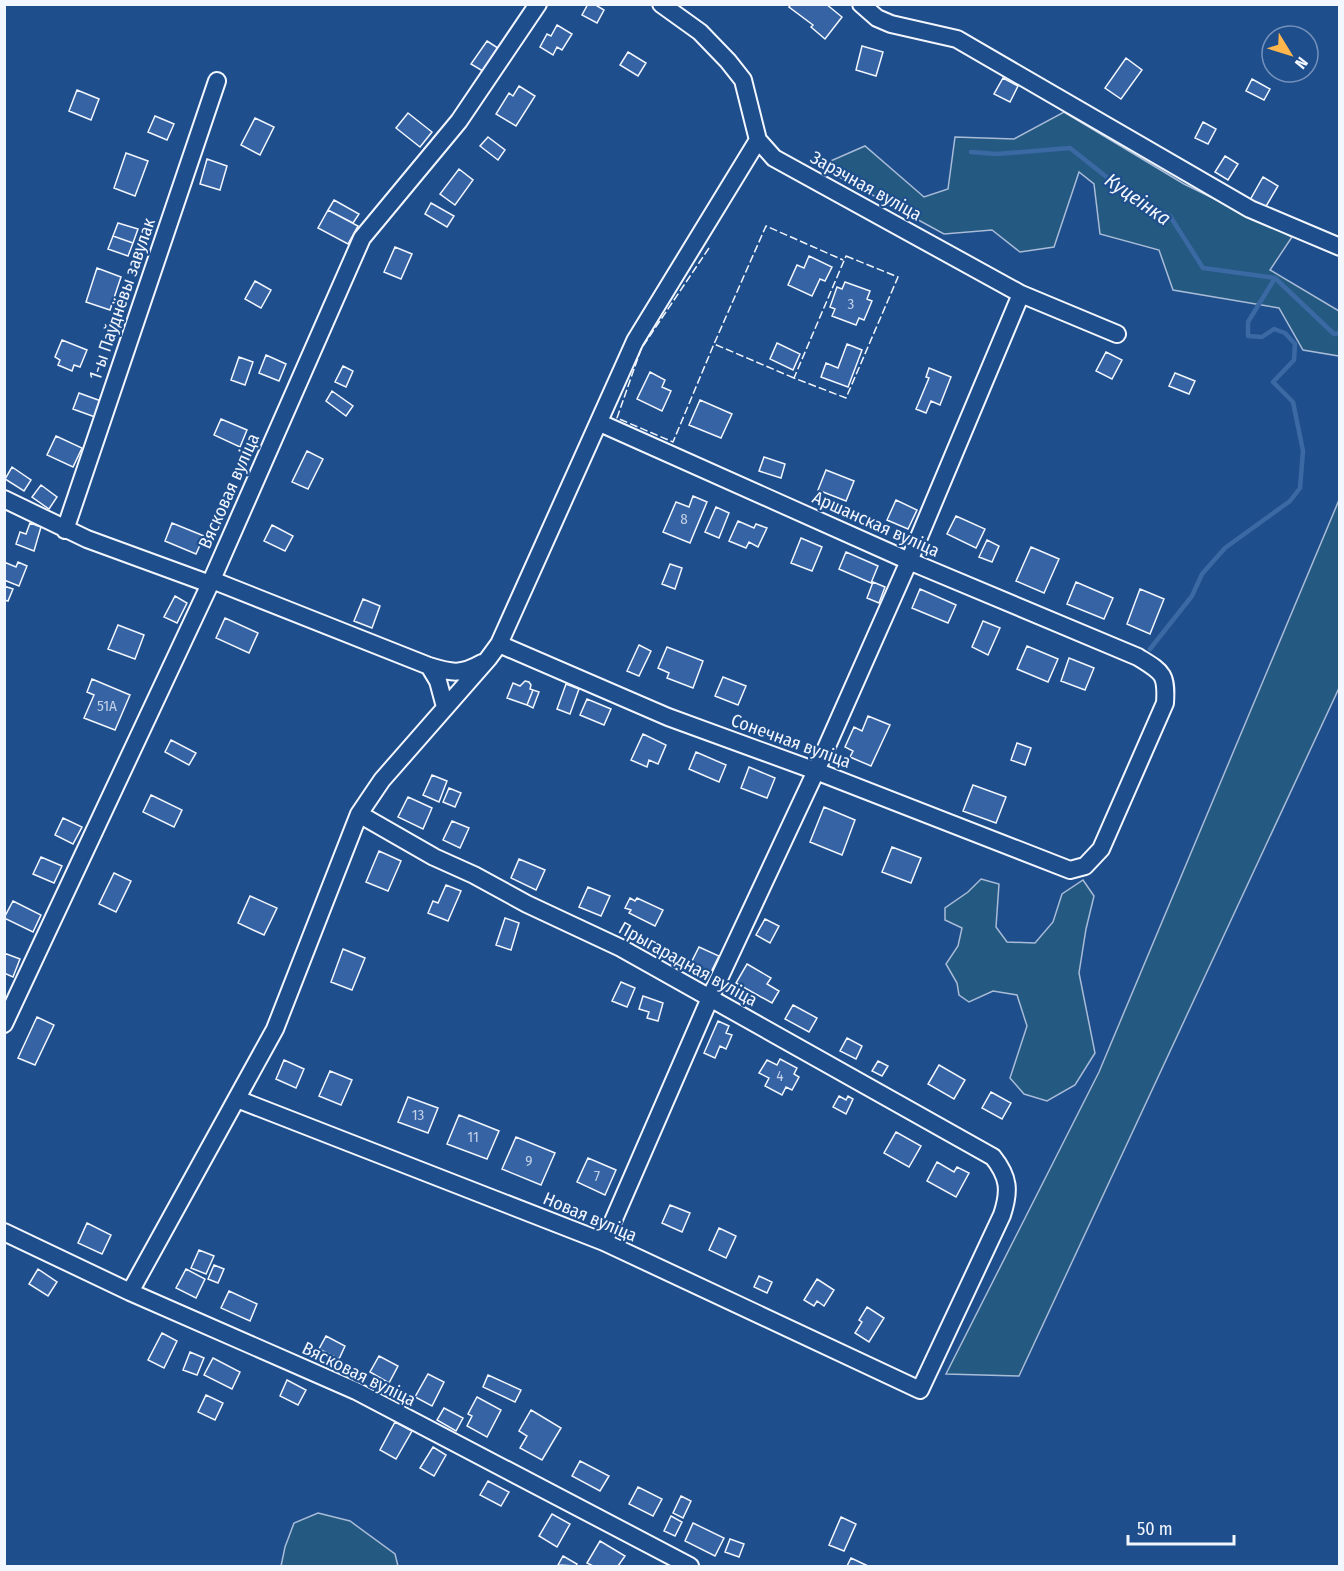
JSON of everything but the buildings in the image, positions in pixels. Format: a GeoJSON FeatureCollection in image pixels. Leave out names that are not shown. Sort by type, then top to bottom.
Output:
{"type":"FeatureCollection","features":[{"type":"Feature","properties":{"kind":"street","name":"Вясковая вуліца"},"geometry":{"type":"LineString","coordinates":[[4,1024],[211,582],[362,238],[459,121],[538,4]]}},
{"type":"Feature","properties":{"kind":"street"},"geometry":{"type":"LineString","coordinates":[[130,1292],[275,1029],[359,814],[382,780],[499,644],[635,341],[758,140],[743,80],[700,32],[661,4]]}},
{"type":"Feature","properties":{"kind":"street"},"geometry":{"type":"LineString","coordinates":[[861,4],[877,18],[891,24],[957,39],[1250,209],[1340,247]]}},
{"type":"Feature","properties":{"kind":"street","name":"1-ы Паўднёвы завулак"},"geometry":{"type":"LineString","coordinates":[[65,530],[217,81]]}},
{"type":"Feature","properties":{"kind":"street","name":"Зарэчная вуліца"},"geometry":{"type":"LineString","coordinates":[[758,140],[774,158],[1021,294],[1117,334]]}},
{"type":"Feature","properties":{"kind":"street"},"geometry":{"type":"LineString","coordinates":[[604,1242],[710,998],[816,771],[909,561],[1021,294]]}},
{"type":"Feature","properties":{"kind":"street","name":"Аршанская вуліца"},"geometry":{"type":"LineString","coordinates":[[600,423],[909,561],[1138,657],[1157,669],[1166,683],[1165,703],[1101,849],[1085,866],[1070,870]]}},
{"type":"Feature","properties":{"kind":"street"},"geometry":{"type":"LineString","coordinates":[[4,499],[65,530],[211,582],[429,666],[458,672],[466,671],[488,659]]}},
{"type":"Feature","properties":{"kind":"street","name":"Сонечная вуліца"},"geometry":{"type":"LineString","coordinates":[[499,644],[668,717],[816,771],[1070,870]]}},
{"type":"Feature","properties":{"kind":"street"},"geometry":{"type":"LineString","coordinates":[[429,666],[438,681],[446,707]]}},
{"type":"Feature","properties":{"kind":"street","name":"Прыгарадная вуліца"},"geometry":{"type":"LineString","coordinates":[[359,814],[434,857],[621,948],[993,1157],[1002,1169],[1007,1184],[1007,1200],[920,1390]]}},
{"type":"Feature","properties":{"kind":"street","name":"Новая вуліца"},"geometry":{"type":"LineString","coordinates":[[237,1099],[604,1242],[920,1390]]}},
{"type":"Feature","properties":{"kind":"street","name":"Вясковая вуліца"},"geometry":{"type":"LineString","coordinates":[[4,1232],[130,1292],[356,1391],[690,1566]]}},
{"type":"Feature","properties":{"kind":"shaded area"},"geometry":{"type":"Polygon","coordinates":[[[1064,112],[1184,184],[1292,237],[1270,270],[1339,311],[1339,356],[1303,350],[1279,308],[1173,290],[1159,250],[1100,234],[1094,184],[1079,172],[1054,247],[1020,252],[992,230],[944,234],[819,166],[865,146],[924,197],[948,189],[955,137],[1014,139],[1064,112]]]}},
{"type":"Feature","properties":{"kind":"shaded area"},"geometry":{"type":"Polygon","coordinates":[[[1339,500],[1339,688],[1019,1376],[946,1374],[1099,1072],[1339,500]]]}},
{"type":"Feature","properties":{"kind":"shaded area"},"geometry":{"type":"Polygon","coordinates":[[[981,879],[999,884],[996,927],[1007,942],[1035,943],[1053,922],[1062,894],[1083,880],[1094,896],[1079,973],[1095,1053],[1075,1085],[1047,1101],[1024,1094],[1010,1078],[1027,1026],[1017,995],[993,991],[969,1002],[959,995],[957,983],[946,964],[958,946],[962,928],[945,920],[945,908],[968,892],[981,879]]]}},
{"type":"Feature","properties":{"kind":"shaded area"},"geometry":{"type":"Polygon","coordinates":[[[318,1513],[350,1521],[395,1554],[398,1566],[281,1566],[294,1523],[318,1513]]]}},
{"type":"Feature","properties":{"kind":"waterway","name":"Куцеінка"},"geometry":{"type":"LineString","coordinates":[[971,152],[997,154],[1070,148],[1133,198],[1170,216],[1203,268],[1275,278],[1334,334],[1340,333]]}},
{"type":"Feature","properties":{"kind":"waterway"},"geometry":{"type":"LineString","coordinates":[[1150,649],[1192,596],[1202,574],[1225,548],[1290,501],[1300,488],[1303,451],[1293,402],[1273,382],[1294,360],[1295,344],[1285,333],[1274,329],[1262,337],[1248,336],[1248,322],[1275,278]]}},
{"type":"Feature","properties":{"kind":"fence"},"geometry":{"type":"LineString","coordinates":[[794,378],[714,344],[766,226],[843,260]]}},
{"type":"Feature","properties":{"kind":"fence"},"geometry":{"type":"LineString","coordinates":[[709,248],[641,349],[617,418],[673,442],[714,344]]}},
{"type":"Feature","properties":{"kind":"fence"},"geometry":{"type":"LineString","coordinates":[[846,256],[898,277],[846,398],[794,378],[846,256]]}}]}
